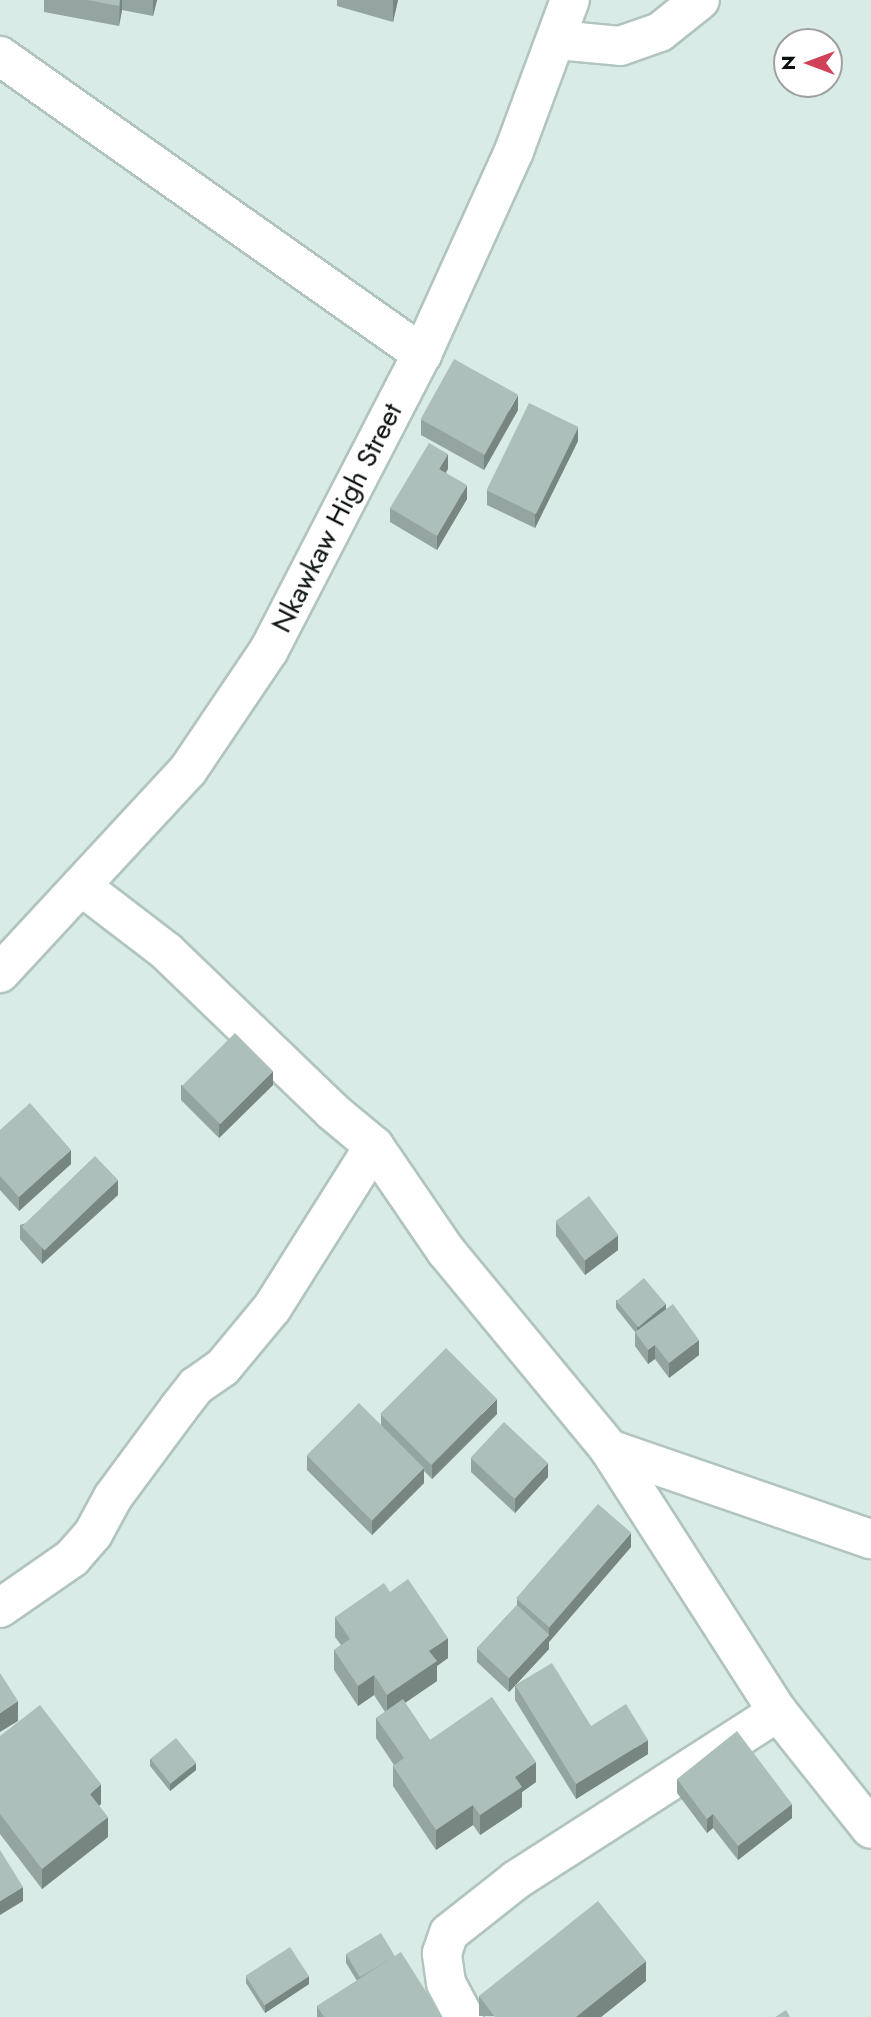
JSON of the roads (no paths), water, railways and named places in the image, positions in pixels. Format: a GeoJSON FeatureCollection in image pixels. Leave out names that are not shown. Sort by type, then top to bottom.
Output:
{"type":"FeatureCollection","features":[{"type":"Feature","properties":{"kind":"street","name":"Nkawkaw High Street"},"geometry":{"type":"LineString","coordinates":[[0,972],[188,770],[269,650],[422,354],[514,151],[570,0]]}},
{"type":"Feature","properties":{"kind":"street"},"geometry":{"type":"LineString","coordinates":[[557,40],[621,46],[660,32],[700,0]]}},
{"type":"Feature","properties":{"kind":"street"},"geometry":{"type":"LineString","coordinates":[[0,56],[422,354]]}},
{"type":"Feature","properties":{"kind":"street"},"geometry":{"type":"LineString","coordinates":[[81,886],[166,951],[332,1111],[374,1146],[446,1251],[609,1449],[778,1712],[871,1829]]}},
{"type":"Feature","properties":{"kind":"street"},"geometry":{"type":"LineString","coordinates":[[0,1608],[72,1558],[93,1534],[113,1497],[178,1409],[196,1387],[223,1367],[272,1308],[374,1146]]}},
{"type":"Feature","properties":{"kind":"street"},"geometry":{"type":"LineString","coordinates":[[609,1449],[871,1539]]}},
{"type":"Feature","properties":{"kind":"street"},"geometry":{"type":"LineString","coordinates":[[464,2017],[446,1983],[442,1952],[449,1933],[516,1880],[778,1712]]}}]}
